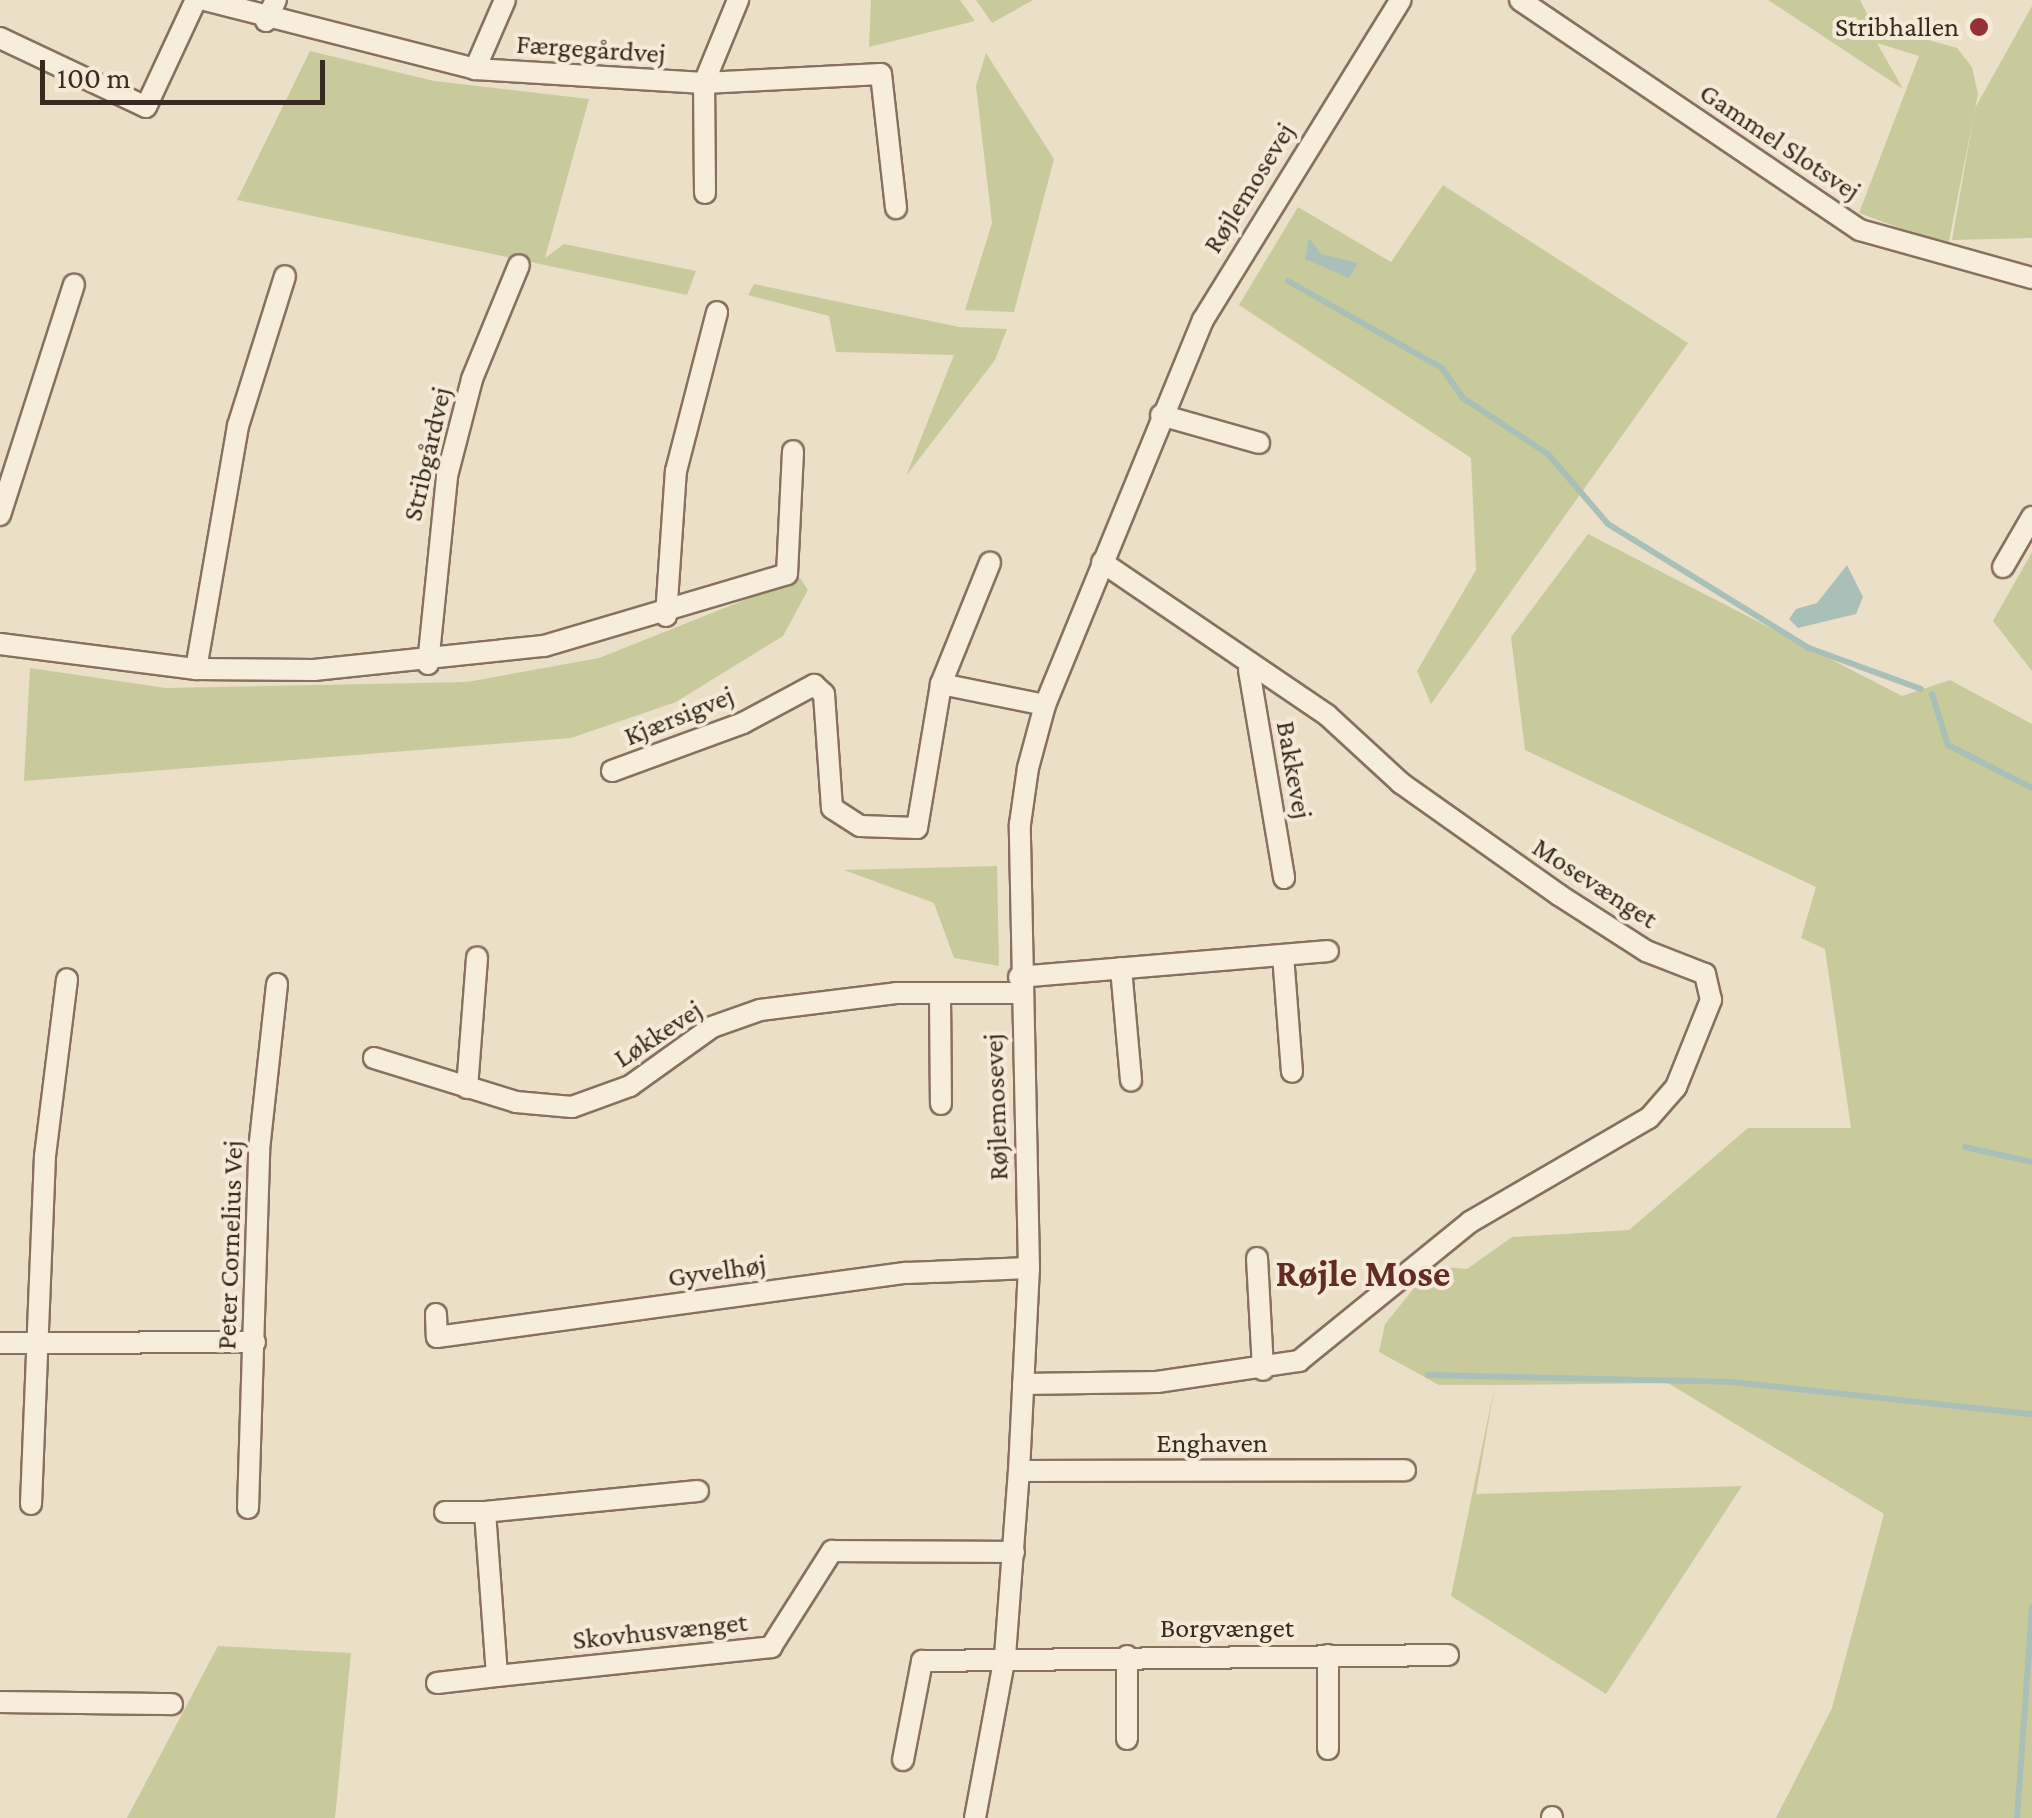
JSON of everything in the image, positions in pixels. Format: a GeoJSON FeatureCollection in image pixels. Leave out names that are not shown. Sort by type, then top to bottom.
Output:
{"type":"FeatureCollection","features":[{"type":"Feature","properties":{"kind":"street"},"geometry":{"type":"LineString","coordinates":[[0,38],[146,107],[196,0]]}},
{"type":"Feature","properties":{"kind":"street","name":"Færgegårdvej"},"geometry":{"type":"LineString","coordinates":[[205,0],[266,21],[475,68],[704,83],[881,74],[896,208]]}},
{"type":"Feature","properties":{"kind":"street"},"geometry":{"type":"LineString","coordinates":[[266,21],[276,0]]}},
{"type":"Feature","properties":{"kind":"street","name":"Færgegårdvej"},"geometry":{"type":"LineString","coordinates":[[475,68],[505,0]]}},
{"type":"Feature","properties":{"kind":"street"},"geometry":{"type":"LineString","coordinates":[[705,193],[704,83],[738,0]]}},
{"type":"Feature","properties":{"kind":"street","name":"Røjlemosevej"},"geometry":{"type":"LineString","coordinates":[[975,1818],[1005,1656],[1014,1552],[1029,1268],[1020,985],[1020,824],[1045,704],[1161,415],[1245,242],[1400,0]]}},
{"type":"Feature","properties":{"kind":"street","name":"Gammel Slotsvej"},"geometry":{"type":"LineString","coordinates":[[1520,0],[1860,230],[2032,278]]}},
{"type":"Feature","properties":{"kind":"street","name":"Stribgårdvej"},"geometry":{"type":"LineString","coordinates":[[428,664],[447,476],[472,380],[519,264]]}},
{"type":"Feature","properties":{"kind":"street"},"geometry":{"type":"LineString","coordinates":[[196,669],[238,426],[285,276]]}},
{"type":"Feature","properties":{"kind":"street"},"geometry":{"type":"LineString","coordinates":[[0,516],[74,285]]}},
{"type":"Feature","properties":{"kind":"street"},"geometry":{"type":"LineString","coordinates":[[666,616],[676,471],[716,312]]}},
{"type":"Feature","properties":{"kind":"street"},"geometry":{"type":"LineString","coordinates":[[1161,415],[1259,444]]}},
{"type":"Feature","properties":{"kind":"street"},"geometry":{"type":"LineString","coordinates":[[0,644],[196,669],[428,664],[666,616],[786,574],[793,451]]}},
{"type":"Feature","properties":{"kind":"street"},"geometry":{"type":"LineString","coordinates":[[2003,568],[2032,517]]}},
{"type":"Feature","properties":{"kind":"street","name":"Mosevænget"},"geometry":{"type":"LineString","coordinates":[[1023,1384],[1263,1370],[1320,1349],[1470,1222],[1649,1118],[1676,1087],[1710,1000],[1705,974],[1646,951],[1560,895],[1401,784],[1327,716],[1249,670],[1102,562]]}},
{"type":"Feature","properties":{"kind":"street","name":"Kjærsigvej"},"geometry":{"type":"LineString","coordinates":[[612,772],[743,723],[814,685],[824,694],[832,808],[860,826],[917,828],[941,684],[990,563]]}},
{"type":"Feature","properties":{"kind":"street","name":"Bakkevej"},"geometry":{"type":"LineString","coordinates":[[1249,670],[1284,878]]}},
{"type":"Feature","properties":{"kind":"street"},"geometry":{"type":"LineString","coordinates":[[941,684],[1045,704]]}},
{"type":"Feature","properties":{"kind":"street","name":"Løkkevej"},"geometry":{"type":"LineString","coordinates":[[374,1058],[468,1088],[572,1107],[630,1086],[712,1027],[760,1010],[1020,985],[1121,968],[1328,950]]}},
{"type":"Feature","properties":{"kind":"street"},"geometry":{"type":"LineString","coordinates":[[1283,954],[1292,1072]]}},
{"type":"Feature","properties":{"kind":"street"},"geometry":{"type":"LineString","coordinates":[[468,1088],[476,957]]}},
{"type":"Feature","properties":{"kind":"street"},"geometry":{"type":"LineString","coordinates":[[1121,968],[1130,1081]]}},
{"type":"Feature","properties":{"kind":"street"},"geometry":{"type":"LineString","coordinates":[[31,1504],[45,1156],[67,979]]}},
{"type":"Feature","properties":{"kind":"street","name":"Peter Cornelius Vej"},"geometry":{"type":"LineString","coordinates":[[248,1508],[259,1150],[277,984]]}},
{"type":"Feature","properties":{"kind":"street"},"geometry":{"type":"LineString","coordinates":[[940,994],[941,1104]]}},
{"type":"Feature","properties":{"kind":"street"},"geometry":{"type":"LineString","coordinates":[[1257,1258],[1263,1370]]}},
{"type":"Feature","properties":{"kind":"street","name":"Gyvelhøj"},"geometry":{"type":"LineString","coordinates":[[436,1314],[437,1337],[907,1272],[1029,1268]]}},
{"type":"Feature","properties":{"kind":"street"},"geometry":{"type":"LineString","coordinates":[[0,1342],[255,1342]]}},
{"type":"Feature","properties":{"kind":"street","name":"Enghaven"},"geometry":{"type":"LineString","coordinates":[[1019,1471],[1405,1470]]}},
{"type":"Feature","properties":{"kind":"street"},"geometry":{"type":"LineString","coordinates":[[445,1512],[485,1512],[698,1491]]}},
{"type":"Feature","properties":{"kind":"street"},"geometry":{"type":"LineString","coordinates":[[485,1512],[497,1676]]}},
{"type":"Feature","properties":{"kind":"street","name":"Skovhusvænget"},"geometry":{"type":"LineString","coordinates":[[437,1683],[771,1647],[832,1551],[1014,1552]]}},
{"type":"Feature","properties":{"kind":"street","name":"Borgvænget"},"geometry":{"type":"LineString","coordinates":[[903,1760],[922,1661],[1005,1656],[1448,1655]]}},
{"type":"Feature","properties":{"kind":"street","name":"Borgvænget"},"geometry":{"type":"LineString","coordinates":[[1127,1656],[1127,1739]]}},
{"type":"Feature","properties":{"kind":"street","name":"Borgvænget"},"geometry":{"type":"LineString","coordinates":[[1328,1656],[1328,1749]]}},
{"type":"Feature","properties":{"kind":"street"},"geometry":{"type":"LineString","coordinates":[[0,1702],[172,1704]]}},
{"type":"Feature","properties":{"kind":"green space"},"geometry":{"type":"Polygon","coordinates":[[[871,0],[960,0],[975,21],[869,47],[871,0]]]}},
{"type":"Feature","properties":{"kind":"green space"},"geometry":{"type":"Polygon","coordinates":[[[976,0],[1033,0],[992,23],[976,0]]]}},
{"type":"Feature","properties":{"kind":"green space"},"geometry":{"type":"Polygon","coordinates":[[[1768,0],[1860,0],[1872,24],[1957,48],[1972,67],[1978,94],[1948,246],[1859,213],[1919,56],[1877,43],[1903,89],[1768,0]]]}},
{"type":"Feature","properties":{"kind":"green space"},"geometry":{"type":"Polygon","coordinates":[[[2032,6],[2032,238],[1952,240],[1975,108],[2032,6]]]}},
{"type":"Feature","properties":{"kind":"green space"},"geometry":{"type":"Polygon","coordinates":[[[310,51],[434,81],[589,99],[545,258],[564,244],[696,271],[687,295],[237,200],[310,51]]]}},
{"type":"Feature","properties":{"kind":"green space"},"geometry":{"type":"Polygon","coordinates":[[[986,53],[1054,159],[1014,312],[965,310],[992,223],[976,86],[986,53]]]}},
{"type":"Feature","properties":{"kind":"green space"},"geometry":{"type":"Polygon","coordinates":[[[1443,185],[1688,343],[1431,704],[1417,671],[1476,570],[1471,458],[1239,305],[1298,207],[1391,262],[1443,185]]]}},
{"type":"Feature","properties":{"kind":"green space"},"geometry":{"type":"Polygon","coordinates":[[[754,284],[959,327],[1007,329],[995,360],[906,476],[954,355],[836,352],[829,316],[748,295],[754,284]]]}},
{"type":"Feature","properties":{"kind":"green space","name":"Røjle Mose"},"geometry":{"type":"Polygon","coordinates":[[[1588,534],[1902,696],[1950,680],[2032,724],[2032,1818],[1776,1818],[1832,1708],[1884,1514],[1668,1383],[1439,1385],[1379,1352],[1385,1324],[1432,1266],[1467,1269],[1512,1237],[1629,1230],[1748,1128],[1851,1128],[1825,949],[1801,938],[1816,887],[1525,750],[1511,637],[1588,534]]]}},
{"type":"Feature","properties":{"kind":"green space"},"geometry":{"type":"Polygon","coordinates":[[[2032,552],[2032,671],[1993,621],[2032,552]]]}},
{"type":"Feature","properties":{"kind":"green space"},"geometry":{"type":"Polygon","coordinates":[[[800,578],[808,590],[783,636],[676,702],[571,738],[24,781],[30,668],[166,688],[467,682],[599,658],[800,578]]]}},
{"type":"Feature","properties":{"kind":"green space"},"geometry":{"type":"Polygon","coordinates":[[[997,866],[999,966],[954,958],[934,903],[844,870],[997,866]]]}},
{"type":"Feature","properties":{"kind":"green space"},"geometry":{"type":"Polygon","coordinates":[[[1495,1385],[1476,1494],[1742,1486],[1606,1694],[1451,1596],[1495,1385]]]}},
{"type":"Feature","properties":{"kind":"green space"},"geometry":{"type":"Polygon","coordinates":[[[218,1646],[351,1653],[335,1818],[127,1818],[218,1646]]]}},
{"type":"Feature","properties":{"kind":"water"},"geometry":{"type":"Polygon","coordinates":[[[1309,238],[1321,254],[1358,263],[1349,278],[1305,259],[1309,238]]]}},
{"type":"Feature","properties":{"kind":"water"},"geometry":{"type":"Polygon","coordinates":[[[1847,565],[1863,597],[1856,614],[1798,628],[1789,619],[1796,609],[1817,603],[1847,565]]]}},
{"type":"Feature","properties":{"kind":"waterway"},"geometry":{"type":"LineString","coordinates":[[1288,281],[1442,368],[1463,398],[1548,454],[1608,524],[1809,648],[1921,689]]}},
{"type":"Feature","properties":{"kind":"waterway"},"geometry":{"type":"LineString","coordinates":[[1932,694],[1948,745],[2032,788]]}},
{"type":"Feature","properties":{"kind":"waterway"},"geometry":{"type":"LineString","coordinates":[[1965,1147],[2032,1162]]}},
{"type":"Feature","properties":{"kind":"waterway"},"geometry":{"type":"LineString","coordinates":[[1428,1375],[1731,1382],[2032,1414]]}},
{"type":"Feature","properties":{"kind":"waterway"},"geometry":{"type":"LineString","coordinates":[[2017,1818],[2032,1607]]}},
{"type":"Feature","properties":{"kind":"place","name":"Stribhallen"},"geometry":{"type":"Point","coordinates":[1979,27]}},
{"type":"Feature","properties":{"kind":"district","name":"Røjle Mose"},"geometry":{"type":"Point","coordinates":[1363,1274]}}]}
